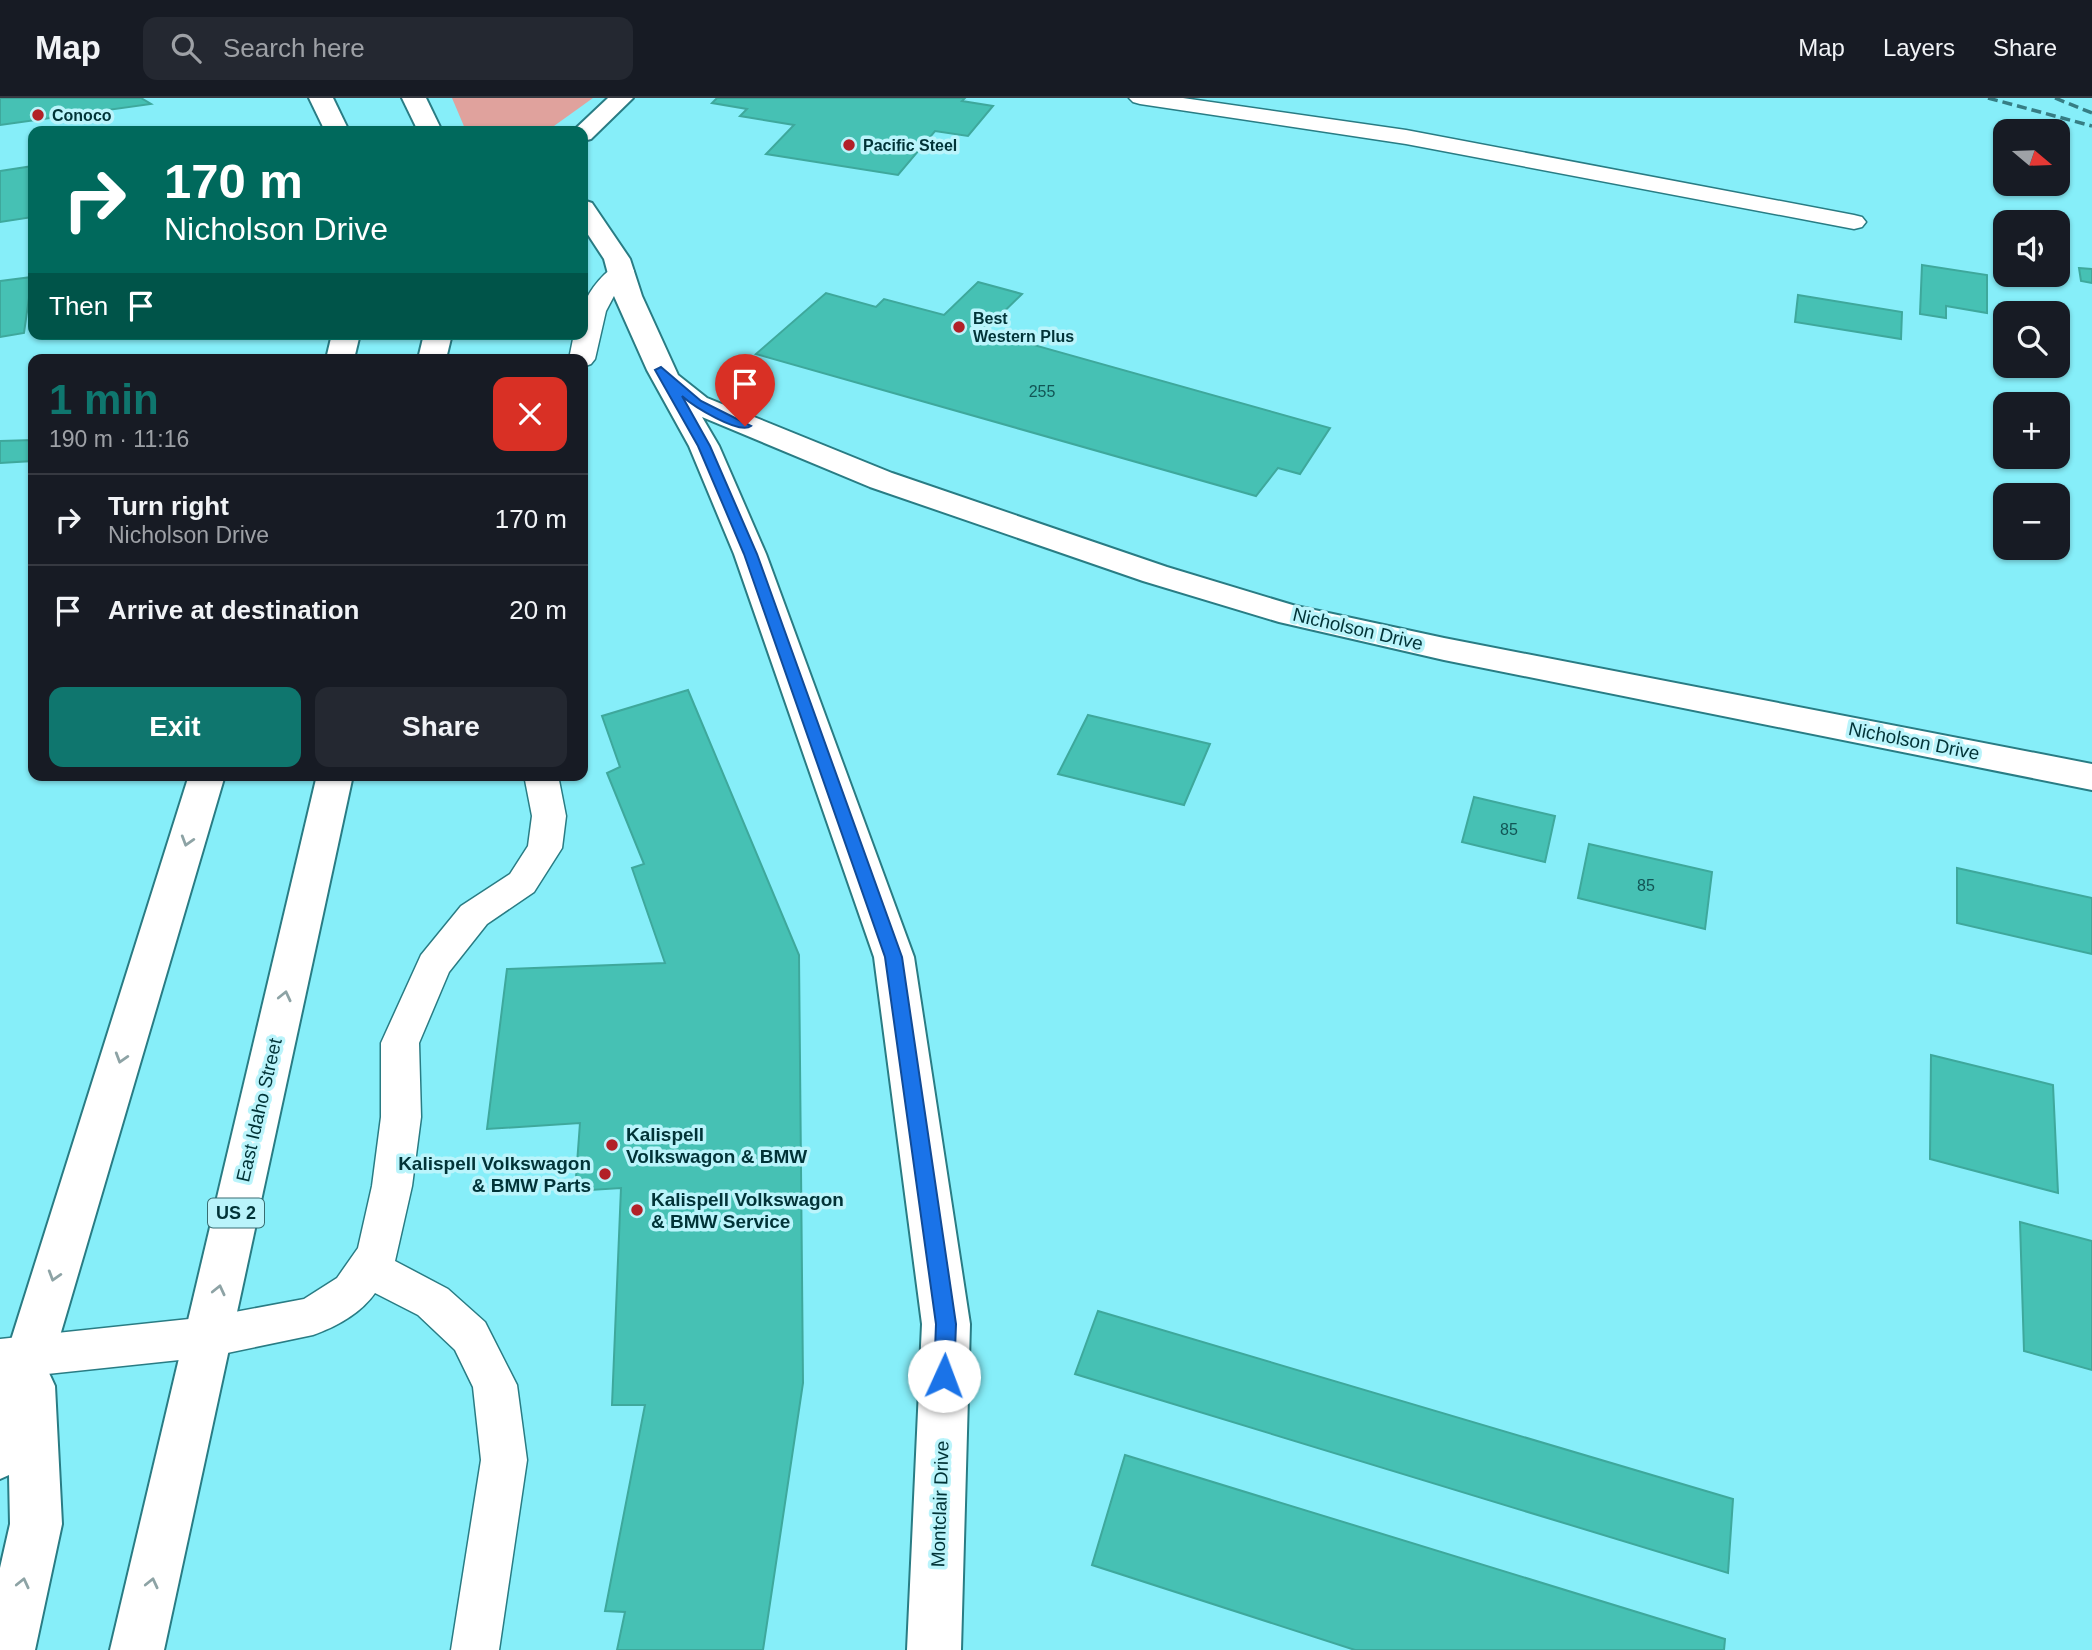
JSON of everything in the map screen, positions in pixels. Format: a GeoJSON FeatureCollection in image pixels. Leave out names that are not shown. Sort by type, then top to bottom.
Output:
{"type":"FeatureCollection","features":[{"type":"Feature","properties":{"kind":"main road"},"geometry":{"type":"LineString","coordinates":[[321,98],[335,126]]}},
{"type":"Feature","properties":{"kind":"main road"},"geometry":{"type":"LineString","coordinates":[[414,98],[428,126]]}},
{"type":"Feature","properties":{"kind":"main road"},"geometry":{"type":"LineString","coordinates":[[588,129],[621,98]]}},
{"type":"Feature","properties":{"kind":"main road","name":"Montclair Drive"},"geometry":{"type":"LineString","coordinates":[[588,216],[622,271],[628,296],[661,370],[704,446],[750,554],[894,957],[946,1324],[934,1650]]}},
{"type":"Feature","properties":{"kind":"main road","name":"Nicholson Drive"},"geometry":{"type":"LineString","coordinates":[[661,370],[697,404],[881,480],[1155,574],[1291,615],[1444,649],[2092,776]]}},
{"type":"Feature","properties":{"kind":"main road"},"geometry":{"type":"LineString","coordinates":[[0,1455],[15,1358],[205,781]]}},
{"type":"Feature","properties":{"kind":"main road","name":"East Idaho Street"},"geometry":{"type":"LineString","coordinates":[[137,1650],[334,781]]}},
{"type":"Feature","properties":{"kind":"main road"},"geometry":{"type":"LineString","coordinates":[[8,1650],[36,1524],[15,1358]]}},
{"type":"Feature","properties":{"kind":"lane"},"geometry":{"type":"LineString","coordinates":[[1140,98],[1406,137],[1854,222]]}},
{"type":"Feature","properties":{"kind":"lane"},"geometry":{"type":"LineString","coordinates":[[588,322],[606,286],[622,271]]}},
{"type":"Feature","properties":{"kind":"lane"},"geometry":{"type":"LineString","coordinates":[[15,1358],[208,1337],[313,1316],[352,1291],[378,1254],[392,1186],[401,1116],[400,1044],[434,965],[474,915],[522,883],[545,848],[548,816],[542,781]]}},
{"type":"Feature","properties":{"kind":"lane"},"geometry":{"type":"LineString","coordinates":[[368,1268],[433,1302],[470,1336],[495,1385],[504,1460],[475,1650]]}},
{"type":"Feature","properties":{"kind":"shaded area"},"geometry":{"type":"Polygon","coordinates":[[[452,98],[593,98],[554,126],[464,126],[452,98]]]}},
{"type":"Feature","properties":{"kind":"building","name":"Conoco"},"geometry":{"type":"Polygon","coordinates":[[[0,98],[141,98],[151,104],[0,125],[0,98]]]}},
{"type":"Feature","properties":{"kind":"building","name":"Pacific Steel"},"geometry":{"type":"Polygon","coordinates":[[[717,98],[965,98],[962,101],[993,106],[968,136],[935,131],[898,175],[766,154],[794,125],[740,116],[747,109],[712,103],[717,98]]]}},
{"type":"Feature","properties":{"kind":"building"},"geometry":{"type":"Polygon","coordinates":[[[28,167],[28,218],[0,222],[0,171],[28,167]]]}},
{"type":"Feature","properties":{"kind":"building"},"geometry":{"type":"Polygon","coordinates":[[[1922,265],[1987,275],[1987,313],[1946,306],[1946,318],[1920,314],[1922,265]]]}},
{"type":"Feature","properties":{"kind":"building"},"geometry":{"type":"Polygon","coordinates":[[[2079,268],[2092,269],[2092,283],[2081,281],[2079,268]]]}},
{"type":"Feature","properties":{"kind":"building"},"geometry":{"type":"Polygon","coordinates":[[[28,278],[24,333],[0,337],[0,281],[28,278]]]}},
{"type":"Feature","properties":{"kind":"building"},"geometry":{"type":"Polygon","coordinates":[[[978,282],[1022,294],[984,331],[1330,428],[1300,474],[1278,468],[1256,496],[756,354],[826,293],[876,307],[884,299],[944,315],[978,282]]]}},
{"type":"Feature","properties":{"kind":"building"},"geometry":{"type":"Polygon","coordinates":[[[1798,295],[1902,312],[1901,339],[1795,322],[1798,295]]]}},
{"type":"Feature","properties":{"kind":"building"},"geometry":{"type":"Polygon","coordinates":[[[28,440],[28,461],[0,463],[0,441],[28,440]]]}},
{"type":"Feature","properties":{"kind":"building"},"geometry":{"type":"Polygon","coordinates":[[[688,690],[799,955],[803,1383],[763,1650],[617,1650],[625,1612],[605,1611],[645,1405],[612,1405],[621,1188],[575,1191],[580,1123],[487,1129],[507,969],[665,963],[632,868],[644,864],[607,773],[620,767],[602,716],[688,690]]]}},
{"type":"Feature","properties":{"kind":"building"},"geometry":{"type":"Polygon","coordinates":[[[1088,715],[1210,744],[1184,805],[1058,774],[1088,715]]]}},
{"type":"Feature","properties":{"kind":"building"},"geometry":{"type":"Polygon","coordinates":[[[1474,797],[1555,816],[1545,862],[1462,842],[1474,797]]]}},
{"type":"Feature","properties":{"kind":"building"},"geometry":{"type":"Polygon","coordinates":[[[1589,844],[1712,872],[1705,929],[1578,898],[1589,844]]]}},
{"type":"Feature","properties":{"kind":"building"},"geometry":{"type":"Polygon","coordinates":[[[1957,868],[2092,898],[2092,954],[1957,923],[1957,868]]]}},
{"type":"Feature","properties":{"kind":"building"},"geometry":{"type":"Polygon","coordinates":[[[1931,1055],[2053,1085],[2058,1193],[1930,1159],[1931,1055]]]}},
{"type":"Feature","properties":{"kind":"building"},"geometry":{"type":"Polygon","coordinates":[[[2020,1222],[2092,1241],[2092,1370],[2024,1351],[2020,1222]]]}},
{"type":"Feature","properties":{"kind":"building"},"geometry":{"type":"Polygon","coordinates":[[[1098,1311],[1733,1499],[1728,1573],[1075,1374],[1098,1311]]]}},
{"type":"Feature","properties":{"kind":"building"},"geometry":{"type":"Polygon","coordinates":[[[1125,1455],[1725,1639],[1724,1650],[1355,1650],[1092,1565],[1125,1455]]]}},
{"type":"Feature","properties":{"kind":"railway"},"geometry":{"type":"LineString","coordinates":[[1988,98],[2092,126]]}},
{"type":"Feature","properties":{"kind":"railway"},"geometry":{"type":"LineString","coordinates":[[2055,98],[2092,113]]}},
{"type":"Feature","properties":{"kind":"place","name":"Conoco"},"geometry":{"type":"Point","coordinates":[38,115]}},
{"type":"Feature","properties":{"kind":"place","name":"Pacific Steel"},"geometry":{"type":"Point","coordinates":[849,145]}},
{"type":"Feature","properties":{"kind":"place","name":"Best Western Plus"},"geometry":{"type":"Point","coordinates":[959,327]}},
{"type":"Feature","properties":{"kind":"place","name":"Kalispell Volkswagon & BMW"},"geometry":{"type":"Point","coordinates":[612,1145]}},
{"type":"Feature","properties":{"kind":"place","name":"Kalispell Volkswagon & BMW Parts"},"geometry":{"type":"Point","coordinates":[605,1174]}},
{"type":"Feature","properties":{"kind":"place","name":"Kalispell Volkswagon & BMW Service"},"geometry":{"type":"Point","coordinates":[637,1210]}},
{"type":"Feature","properties":{"kind":"route"},"geometry":{"type":"LineString","coordinates":[[745,426],[697,404],[661,370],[704,446],[750,554],[894,957],[946,1324],[944,1376]]}}]}
